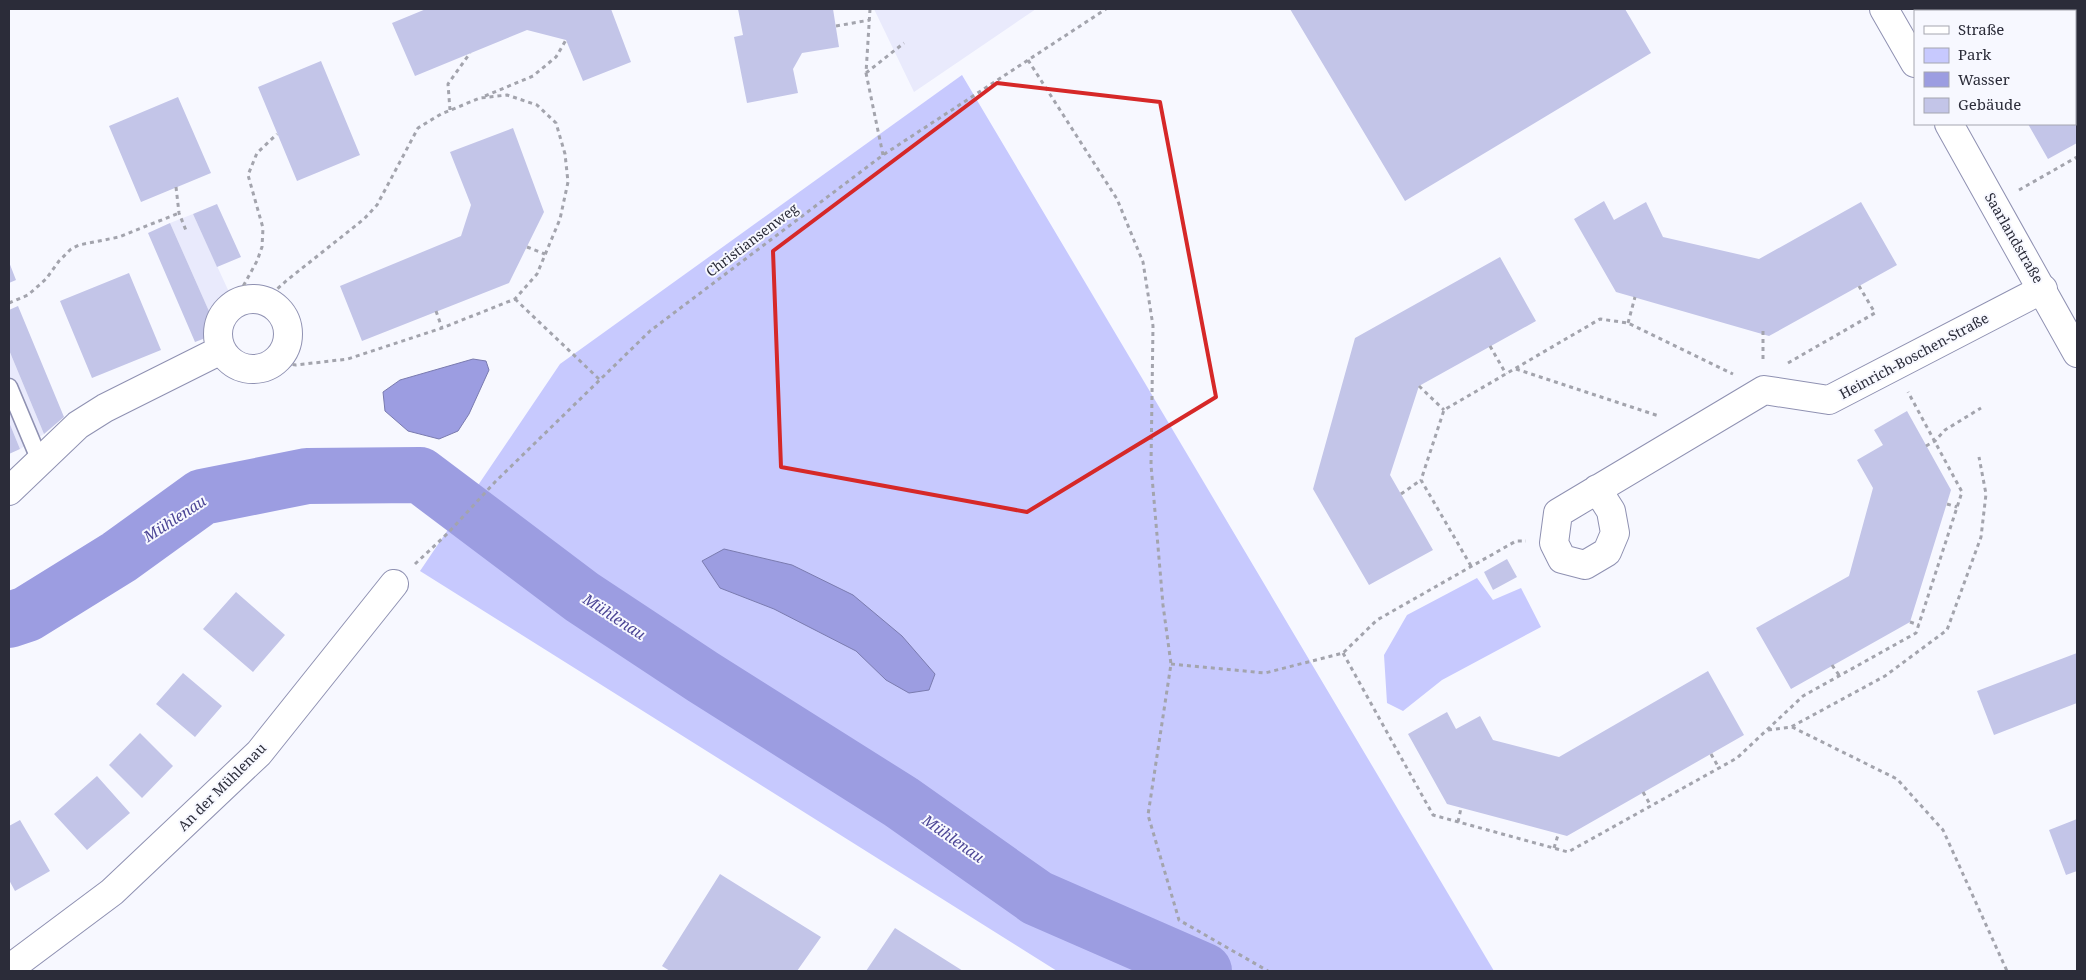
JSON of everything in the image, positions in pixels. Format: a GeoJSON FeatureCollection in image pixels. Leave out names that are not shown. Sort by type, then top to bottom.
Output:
{"type":"FeatureCollection","features":[{"type":"Feature","properties":{"kind":"street"},"geometry":{"type":"LineString","coordinates":[[1884,9],[1914,61]]}},
{"type":"Feature","properties":{"kind":"street","name":"Saarlandstraße"},"geometry":{"type":"LineString","coordinates":[[1950,125],[2077,353]]}},
{"type":"Feature","properties":{"kind":"street","name":"Heinrich-Boschen-Straße"},"geometry":{"type":"LineString","coordinates":[[1764,390],[1829,400],[2042,289]]}},
{"type":"Feature","properties":{"kind":"street"},"geometry":{"type":"LineString","coordinates":[[252,298],[269,302],[283,314],[288,324],[287,348],[276,362],[261,369],[250,370],[238,367],[228,360],[218,339],[218,327],[224,314],[230,307],[240,301],[252,298]]}},
{"type":"Feature","properties":{"kind":"street"},"geometry":{"type":"LineString","coordinates":[[9,491],[78,426],[105,408],[222,350]]}},
{"type":"Feature","properties":{"kind":"street"},"geometry":{"type":"LineString","coordinates":[[1597,489],[1611,511],[1615,533],[1607,552],[1585,565],[1562,559],[1554,543],[1558,513],[1597,489],[1764,390]]}},
{"type":"Feature","properties":{"kind":"street","name":"An der Mühlenau"},"geometry":{"type":"LineString","coordinates":[[9,969],[112,892],[259,753],[394,584]]}},
{"type":"Feature","properties":{"kind":"lane"},"geometry":{"type":"LineString","coordinates":[[9,387],[40,461]]}},
{"type":"Feature","properties":{"kind":"path"},"geometry":{"type":"LineString","coordinates":[[870,9],[866,72],[883,155]]}},
{"type":"Feature","properties":{"kind":"path","name":"Christiansenweg"},"geometry":{"type":"LineString","coordinates":[[394,584],[448,533],[495,482],[650,330],[883,155],[1106,9]]}},
{"type":"Feature","properties":{"kind":"path"},"geometry":{"type":"LineString","coordinates":[[836,26],[870,20]]}},
{"type":"Feature","properties":{"kind":"path"},"geometry":{"type":"LineString","coordinates":[[269,302],[274,291],[364,219],[377,206],[418,128],[450,110],[533,76],[556,57],[566,40]]}},
{"type":"Feature","properties":{"kind":"path"},"geometry":{"type":"LineString","coordinates":[[866,72],[904,43]]}},
{"type":"Feature","properties":{"kind":"path"},"geometry":{"type":"LineString","coordinates":[[450,110],[448,84],[470,53]]}},
{"type":"Feature","properties":{"kind":"path"},"geometry":{"type":"LineString","coordinates":[[1028,60],[1117,199],[1143,262],[1153,326],[1151,465],[1163,605],[1171,664],[1148,815],[1179,920],[1268,971]]}},
{"type":"Feature","properties":{"kind":"path"},"geometry":{"type":"LineString","coordinates":[[276,362],[296,365],[348,360],[442,328],[515,298],[537,274],[560,219],[568,182],[565,154],[556,123],[537,105],[529,102],[507,95],[480,98]]}},
{"type":"Feature","properties":{"kind":"path"},"geometry":{"type":"LineString","coordinates":[[240,301],[241,290],[257,261],[262,247],[263,228],[248,175],[258,153],[277,134]]}},
{"type":"Feature","properties":{"kind":"path"},"geometry":{"type":"LineString","coordinates":[[1995,204],[2077,157]]}},
{"type":"Feature","properties":{"kind":"path"},"geometry":{"type":"LineString","coordinates":[[176,187],[179,214],[187,233]]}},
{"type":"Feature","properties":{"kind":"path"},"geometry":{"type":"LineString","coordinates":[[9,303],[28,295],[71,249],[79,245],[119,237],[179,214]]}},
{"type":"Feature","properties":{"kind":"path"},"geometry":{"type":"LineString","coordinates":[[527,247],[545,254]]}},
{"type":"Feature","properties":{"kind":"path"},"geometry":{"type":"LineString","coordinates":[[1781,368],[1875,314],[1859,286]]}},
{"type":"Feature","properties":{"kind":"path"},"geometry":{"type":"LineString","coordinates":[[1628,323],[1635,297]]}},
{"type":"Feature","properties":{"kind":"path"},"geometry":{"type":"LineString","coordinates":[[515,298],[600,380]]}},
{"type":"Feature","properties":{"kind":"path"},"geometry":{"type":"LineString","coordinates":[[436,311],[442,328]]}},
{"type":"Feature","properties":{"kind":"path"},"geometry":{"type":"LineString","coordinates":[[1401,494],[1421,480],[1444,410],[1600,319],[1628,323],[1764,390]]}},
{"type":"Feature","properties":{"kind":"path"},"geometry":{"type":"LineString","coordinates":[[1490,346],[1506,374]]}},
{"type":"Feature","properties":{"kind":"path"},"geometry":{"type":"LineString","coordinates":[[1343,652],[1434,815],[1568,852],[1737,758],[1803,696],[1916,633],[1962,492],[1894,366]]}},
{"type":"Feature","properties":{"kind":"path"},"geometry":{"type":"LineString","coordinates":[[1515,369],[1698,429]]}},
{"type":"Feature","properties":{"kind":"path"},"geometry":{"type":"LineString","coordinates":[[1419,386],[1444,410]]}},
{"type":"Feature","properties":{"kind":"path"},"geometry":{"type":"LineString","coordinates":[[1926,446],[1935,441],[1946,430],[1981,408]]}},
{"type":"Feature","properties":{"kind":"path"},"geometry":{"type":"LineString","coordinates":[[1768,730],[1791,727],[1885,676],[1947,630],[1981,537],[1986,494],[1979,457]]}},
{"type":"Feature","properties":{"kind":"path"},"geometry":{"type":"LineString","coordinates":[[1421,480],[1472,566]]}},
{"type":"Feature","properties":{"kind":"path"},"geometry":{"type":"LineString","coordinates":[[1947,504],[1957,507]]}},
{"type":"Feature","properties":{"kind":"path"},"geometry":{"type":"LineString","coordinates":[[1171,664],[1265,673],[1343,652],[1377,620],[1516,541],[1554,543]]}},
{"type":"Feature","properties":{"kind":"path"},"geometry":{"type":"LineString","coordinates":[[1910,622],[1919,625]]}},
{"type":"Feature","properties":{"kind":"path"},"geometry":{"type":"LineString","coordinates":[[1832,665],[1839,676]]}},
{"type":"Feature","properties":{"kind":"path"},"geometry":{"type":"LineString","coordinates":[[1791,727],[1897,779],[1942,830],[2008,971]]}},
{"type":"Feature","properties":{"kind":"path"},"geometry":{"type":"LineString","coordinates":[[1710,754],[1719,768]]}},
{"type":"Feature","properties":{"kind":"path"},"geometry":{"type":"LineString","coordinates":[[1643,792],[1651,806]]}},
{"type":"Feature","properties":{"kind":"path"},"geometry":{"type":"LineString","coordinates":[[1458,822],[1461,808]]}},
{"type":"Feature","properties":{"kind":"path"},"geometry":{"type":"LineString","coordinates":[[1554,848],[1558,835]]}},
{"type":"Feature","properties":{"kind":"highlighted area"},"geometry":{"type":"Polygon","coordinates":[[[997,83],[1160,102],[1216,397],[1027,512],[781,467],[773,251],[997,83]]]}},
{"type":"Feature","properties":{"kind":"shaded area"},"geometry":{"type":"Polygon","coordinates":[[[874,9],[1036,9],[914,92],[874,9]]]}},
{"type":"Feature","properties":{"kind":"shaded area"},"geometry":{"type":"Polygon","coordinates":[[[193,214],[229,292],[212,318],[170,223],[193,214]]]}},
{"type":"Feature","properties":{"kind":"shaded area"},"geometry":{"type":"Polygon","coordinates":[[[9,350],[44,434],[20,449],[9,422],[9,350]]]}},
{"type":"Feature","properties":{"kind":"green space"},"geometry":{"type":"Polygon","coordinates":[[[962,75],[1494,971],[1057,971],[420,571],[560,364],[962,75]]]}},
{"type":"Feature","properties":{"kind":"green space"},"geometry":{"type":"Polygon","coordinates":[[[1477,578],[1493,600],[1521,588],[1541,627],[1442,680],[1403,711],[1387,703],[1384,655],[1407,615],[1477,578]]]}},
{"type":"Feature","properties":{"kind":"water"},"geometry":{"type":"Polygon","coordinates":[[[473,359],[486,361],[489,370],[469,414],[458,431],[439,439],[408,431],[385,411],[383,392],[400,380],[473,359]]]}},
{"type":"Feature","properties":{"kind":"water"},"geometry":{"type":"Polygon","coordinates":[[[724,549],[792,565],[853,595],[902,636],[935,674],[929,690],[909,693],[886,680],[856,651],[774,609],[720,588],[702,561],[724,549]]]}},
{"type":"Feature","properties":{"kind":"building"},"geometry":{"type":"Polygon","coordinates":[[[426,9],[611,9],[631,62],[583,81],[566,40],[527,30],[415,76],[392,23],[426,9]]]}},
{"type":"Feature","properties":{"kind":"building"},"geometry":{"type":"Polygon","coordinates":[[[738,9],[833,9],[839,47],[802,53],[793,69],[798,93],[747,103],[734,37],[743,35],[738,9]]]}},
{"type":"Feature","properties":{"kind":"building"},"geometry":{"type":"Polygon","coordinates":[[[1290,9],[1625,9],[1651,53],[1405,201],[1290,9]]]}},
{"type":"Feature","properties":{"kind":"building"},"geometry":{"type":"Polygon","coordinates":[[[321,61],[360,155],[297,181],[258,87],[321,61]]]}},
{"type":"Feature","properties":{"kind":"building"},"geometry":{"type":"Polygon","coordinates":[[[2076,88],[2077,143],[2048,159],[2029,125],[2076,125],[2076,88]]]}},
{"type":"Feature","properties":{"kind":"building"},"geometry":{"type":"Polygon","coordinates":[[[178,97],[211,173],[141,202],[109,126],[178,97]]]}},
{"type":"Feature","properties":{"kind":"building"},"geometry":{"type":"Polygon","coordinates":[[[513,128],[544,212],[509,283],[362,341],[340,286],[461,236],[471,205],[450,152],[513,128]]]}},
{"type":"Feature","properties":{"kind":"building"},"geometry":{"type":"Polygon","coordinates":[[[1604,201],[1614,220],[1646,202],[1663,237],[1759,259],[1861,202],[1897,265],[1769,336],[1616,292],[1574,219],[1604,201]]]}},
{"type":"Feature","properties":{"kind":"building"},"geometry":{"type":"Polygon","coordinates":[[[217,204],[241,257],[217,267],[193,214],[217,204]]]}},
{"type":"Feature","properties":{"kind":"building"},"geometry":{"type":"Polygon","coordinates":[[[170,223],[212,318],[203,339],[195,342],[148,233],[170,223]]]}},
{"type":"Feature","properties":{"kind":"building"},"geometry":{"type":"Polygon","coordinates":[[[1500,257],[1536,321],[1419,386],[1390,475],[1433,550],[1369,585],[1313,489],[1355,338],[1500,257]]]}},
{"type":"Feature","properties":{"kind":"building"},"geometry":{"type":"Polygon","coordinates":[[[9,262],[16,280],[9,283],[9,262]]]}},
{"type":"Feature","properties":{"kind":"building"},"geometry":{"type":"Polygon","coordinates":[[[129,273],[161,350],[92,378],[60,301],[129,273]]]}},
{"type":"Feature","properties":{"kind":"building"},"geometry":{"type":"Polygon","coordinates":[[[18,306],[64,417],[44,434],[9,350],[9,310],[18,306]]]}},
{"type":"Feature","properties":{"kind":"building"},"geometry":{"type":"Polygon","coordinates":[[[1907,411],[1951,490],[1910,622],[1791,689],[1756,628],[1849,576],[1873,488],[1857,460],[1883,445],[1874,430],[1907,411]]]}},
{"type":"Feature","properties":{"kind":"building"},"geometry":{"type":"Polygon","coordinates":[[[9,422],[20,449],[9,454],[9,422]]]}},
{"type":"Feature","properties":{"kind":"building"},"geometry":{"type":"Polygon","coordinates":[[[1507,559],[1517,577],[1493,590],[1484,572],[1507,559]]]}},
{"type":"Feature","properties":{"kind":"building"},"geometry":{"type":"Polygon","coordinates":[[[236,592],[285,635],[253,672],[203,629],[236,592]]]}},
{"type":"Feature","properties":{"kind":"building"},"geometry":{"type":"Polygon","coordinates":[[[2077,653],[2077,703],[1994,735],[1977,691],[2077,653]]]}},
{"type":"Feature","properties":{"kind":"building"},"geometry":{"type":"Polygon","coordinates":[[[1708,671],[1744,735],[1567,836],[1447,804],[1408,734],[1447,712],[1456,729],[1480,716],[1493,740],[1559,757],[1708,671]]]}},
{"type":"Feature","properties":{"kind":"building"},"geometry":{"type":"Polygon","coordinates":[[[183,673],[222,706],[195,737],[156,704],[183,673]]]}},
{"type":"Feature","properties":{"kind":"building"},"geometry":{"type":"Polygon","coordinates":[[[140,733],[173,766],[142,798],[109,765],[140,733]]]}},
{"type":"Feature","properties":{"kind":"building"},"geometry":{"type":"Polygon","coordinates":[[[97,776],[130,813],[87,850],[54,814],[97,776]]]}},
{"type":"Feature","properties":{"kind":"building"},"geometry":{"type":"Polygon","coordinates":[[[2077,819],[2077,871],[2066,875],[2049,830],[2077,819]]]}},
{"type":"Feature","properties":{"kind":"building"},"geometry":{"type":"Polygon","coordinates":[[[20,820],[50,871],[15,891],[9,880],[9,826],[20,820]]]}},
{"type":"Feature","properties":{"kind":"building"},"geometry":{"type":"Polygon","coordinates":[[[720,874],[821,937],[797,971],[670,971],[662,966],[720,874]]]}},
{"type":"Feature","properties":{"kind":"building"},"geometry":{"type":"Polygon","coordinates":[[[895,928],[963,971],[866,971],[895,928]]]}},
{"type":"Feature","properties":{"kind":"waterway","name":"Mühlenau"},"geometry":{"type":"LineString","coordinates":[[9,620],[27,614],[119,557],[202,497],[307,476],[420,475],[582,597],[703,677],[901,802],[1037,898],[1204,971]]}}]}
